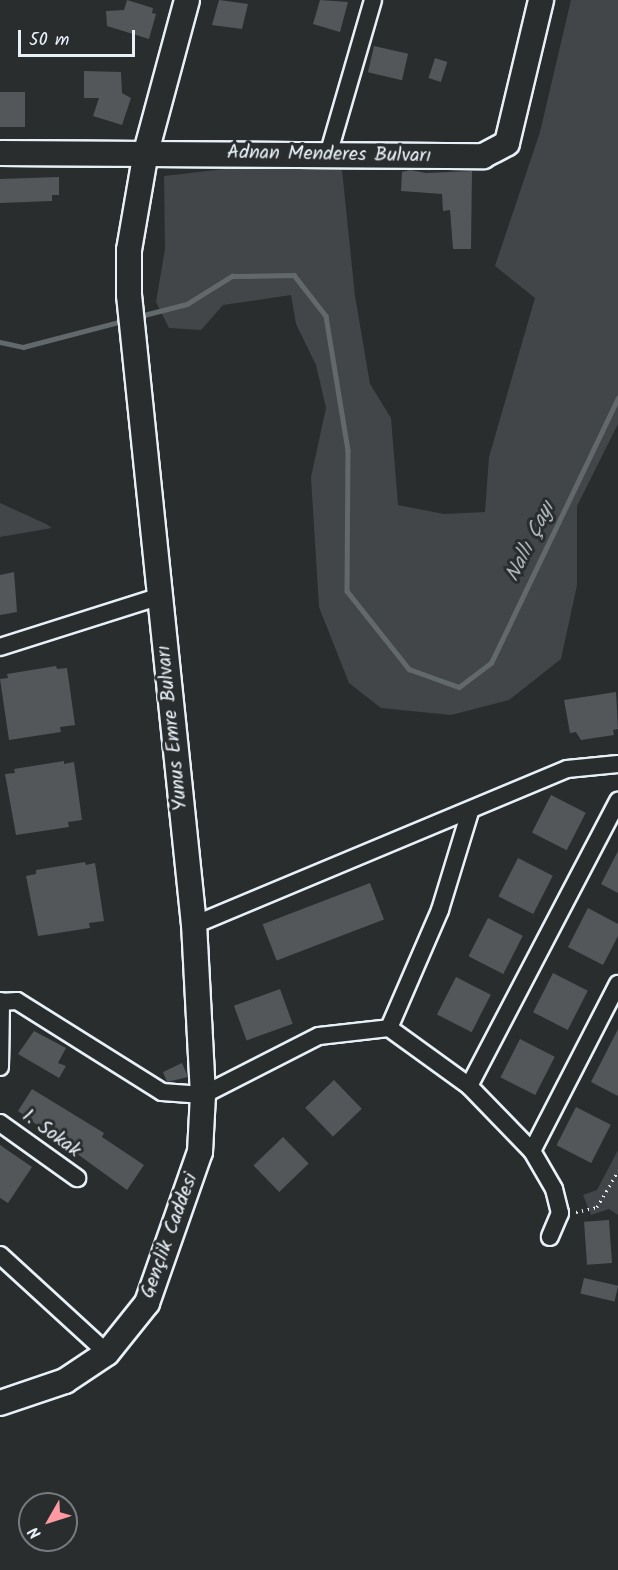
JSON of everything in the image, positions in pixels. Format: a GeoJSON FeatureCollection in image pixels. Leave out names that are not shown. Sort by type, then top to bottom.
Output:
{"type":"FeatureCollection","features":[{"type":"Feature","properties":{"kind":"street"},"geometry":{"type":"LineString","coordinates":[[146,152],[187,0]]}},
{"type":"Feature","properties":{"kind":"street"},"geometry":{"type":"LineString","coordinates":[[328,155],[373,0]]}},
{"type":"Feature","properties":{"kind":"street","name":"Adnan Menderes Bulvarı"},"geometry":{"type":"LineString","coordinates":[[0,153],[146,152],[483,156],[507,143],[541,0]]}},
{"type":"Feature","properties":{"kind":"street","name":"Yunus Emre Bulvarı"},"geometry":{"type":"LineString","coordinates":[[146,152],[129,250],[133,362],[194,925],[203,1095]]}},
{"type":"Feature","properties":{"kind":"street"},"geometry":{"type":"LineString","coordinates":[[0,647],[158,597]]}},
{"type":"Feature","properties":{"kind":"street"},"geometry":{"type":"LineString","coordinates":[[194,925],[470,812],[567,769],[618,764]]}},
{"type":"Feature","properties":{"kind":"street"},"geometry":{"type":"LineString","coordinates":[[469,1086],[618,801]]}},
{"type":"Feature","properties":{"kind":"street"},"geometry":{"type":"LineString","coordinates":[[389,1028],[440,910],[470,812]]}},
{"type":"Feature","properties":{"kind":"street"},"geometry":{"type":"LineString","coordinates":[[532,1151],[618,984]]}},
{"type":"Feature","properties":{"kind":"street"},"geometry":{"type":"LineString","coordinates":[[0,1066],[1,1001],[17,1001],[162,1092],[203,1095],[319,1036],[389,1028],[469,1086],[532,1151],[554,1189],[560,1213],[550,1237]]}},
{"type":"Feature","properties":{"kind":"street","name":"Gençlik Caddesi"},"geometry":{"type":"LineString","coordinates":[[0,1403],[65,1381],[107,1353],[147,1303],[200,1152],[203,1095]]}},
{"type":"Feature","properties":{"kind":"street","name":"1. Sokak"},"geometry":{"type":"LineString","coordinates":[[0,1123],[77,1178]]}},
{"type":"Feature","properties":{"kind":"street"},"geometry":{"type":"LineString","coordinates":[[0,1255],[107,1353]]}},
{"type":"Feature","properties":{"kind":"path"},"geometry":{"type":"LineString","coordinates":[[560,1213],[597,1207],[618,1171]]}},
{"type":"Feature","properties":{"kind":"shaded area"},"geometry":{"type":"Polygon","coordinates":[[[571,0],[618,0],[618,424],[577,506],[577,585],[561,659],[509,700],[451,715],[381,708],[349,683],[319,607],[311,477],[326,408],[316,365],[296,324],[291,295],[223,305],[201,330],[169,328],[156,302],[165,249],[164,176],[251,166],[342,170],[355,296],[370,384],[391,418],[398,505],[444,514],[485,512],[489,457],[535,298],[495,266],[540,132],[571,0]]]}},
{"type":"Feature","properties":{"kind":"shaded area"},"geometry":{"type":"Polygon","coordinates":[[[0,503],[46,524],[52,528],[0,537],[0,503]]]}},
{"type":"Feature","properties":{"kind":"shaded area"},"geometry":{"type":"Polygon","coordinates":[[[618,1150],[618,1215],[609,1209],[591,1215],[583,1195],[597,1190],[618,1150]]]}},
{"type":"Feature","properties":{"kind":"building"},"geometry":{"type":"Polygon","coordinates":[[[127,0],[153,8],[152,13],[156,14],[149,39],[107,26],[106,11],[124,10],[127,0]]]}},
{"type":"Feature","properties":{"kind":"building"},"geometry":{"type":"Polygon","coordinates":[[[219,0],[248,4],[242,29],[212,25],[219,0]]]}},
{"type":"Feature","properties":{"kind":"building"},"geometry":{"type":"Polygon","coordinates":[[[320,0],[348,2],[340,32],[313,24],[320,0]]]}},
{"type":"Feature","properties":{"kind":"building"},"geometry":{"type":"Polygon","coordinates":[[[374,46],[408,54],[402,80],[368,72],[374,46]]]}},
{"type":"Feature","properties":{"kind":"building"},"geometry":{"type":"Polygon","coordinates":[[[435,58],[447,62],[441,82],[429,78],[435,58]]]}},
{"type":"Feature","properties":{"kind":"building"},"geometry":{"type":"Polygon","coordinates":[[[84,71],[121,72],[122,93],[131,98],[122,125],[93,116],[99,98],[84,98],[84,71]]]}},
{"type":"Feature","properties":{"kind":"building"},"geometry":{"type":"Polygon","coordinates":[[[0,92],[25,92],[25,127],[0,127],[0,92]]]}},
{"type":"Feature","properties":{"kind":"building"},"geometry":{"type":"Polygon","coordinates":[[[410,170],[426,173],[472,171],[471,249],[453,249],[450,210],[443,211],[442,194],[401,191],[402,172],[410,170]]]}},
{"type":"Feature","properties":{"kind":"building"},"geometry":{"type":"Polygon","coordinates":[[[59,177],[59,195],[52,195],[52,201],[0,203],[0,179],[59,177]]]}},
{"type":"Feature","properties":{"kind":"building"},"geometry":{"type":"Polygon","coordinates":[[[14,572],[17,612],[0,615],[0,575],[14,572]]]}},
{"type":"Feature","properties":{"kind":"building"},"geometry":{"type":"Polygon","coordinates":[[[56,666],[57,669],[67,668],[75,725],[60,727],[61,732],[9,740],[0,679],[8,678],[7,674],[56,666]]]}},
{"type":"Feature","properties":{"kind":"building"},"geometry":{"type":"Polygon","coordinates":[[[616,692],[618,729],[613,730],[614,735],[581,740],[576,732],[570,733],[564,700],[616,692]]]}},
{"type":"Feature","properties":{"kind":"building"},"geometry":{"type":"Polygon","coordinates":[[[64,761],[64,764],[74,762],[82,820],[68,822],[69,827],[16,835],[5,774],[15,773],[14,769],[64,761]]]}},
{"type":"Feature","properties":{"kind":"building"},"geometry":{"type":"Polygon","coordinates":[[[551,795],[586,813],[567,850],[532,832],[551,795]]]}},
{"type":"Feature","properties":{"kind":"building"},"geometry":{"type":"Polygon","coordinates":[[[618,851],[618,893],[601,884],[618,851]]]}},
{"type":"Feature","properties":{"kind":"building"},"geometry":{"type":"Polygon","coordinates":[[[518,858],[553,876],[533,914],[498,896],[518,858]]]}},
{"type":"Feature","properties":{"kind":"building"},"geometry":{"type":"Polygon","coordinates":[[[85,862],[86,865],[95,863],[104,921],[89,923],[90,928],[38,936],[26,876],[36,874],[36,870],[85,862]]]}},
{"type":"Feature","properties":{"kind":"building"},"geometry":{"type":"Polygon","coordinates":[[[370,883],[384,919],[277,961],[263,924],[370,883]]]}},
{"type":"Feature","properties":{"kind":"building"},"geometry":{"type":"Polygon","coordinates":[[[588,908],[618,924],[618,936],[603,965],[568,947],[588,908]]]}},
{"type":"Feature","properties":{"kind":"building"},"geometry":{"type":"Polygon","coordinates":[[[488,918],[523,936],[503,974],[468,956],[488,918]]]}},
{"type":"Feature","properties":{"kind":"building"},"geometry":{"type":"Polygon","coordinates":[[[553,973],[588,991],[568,1030],[533,1012],[553,973]]]}},
{"type":"Feature","properties":{"kind":"building"},"geometry":{"type":"Polygon","coordinates":[[[456,977],[491,995],[472,1032],[437,1014],[456,977]]]}},
{"type":"Feature","properties":{"kind":"building"},"geometry":{"type":"Polygon","coordinates":[[[280,989],[293,1024],[247,1041],[234,1006],[280,989]]]}},
{"type":"Feature","properties":{"kind":"building"},"geometry":{"type":"Polygon","coordinates":[[[618,1029],[618,1096],[591,1082],[618,1029]]]}},
{"type":"Feature","properties":{"kind":"building"},"geometry":{"type":"Polygon","coordinates":[[[34,1031],[66,1048],[58,1063],[66,1066],[59,1078],[18,1054],[34,1031]]]}},
{"type":"Feature","properties":{"kind":"building"},"geometry":{"type":"Polygon","coordinates":[[[520,1039],[555,1057],[535,1095],[500,1077],[520,1039]]]}},
{"type":"Feature","properties":{"kind":"building"},"geometry":{"type":"Polygon","coordinates":[[[182,1063],[188,1077],[167,1082],[163,1072],[182,1063]]]}},
{"type":"Feature","properties":{"kind":"building"},"geometry":{"type":"Polygon","coordinates":[[[334,1080],[362,1109],[333,1137],[305,1108],[334,1080]]]}},
{"type":"Feature","properties":{"kind":"building"},"geometry":{"type":"Polygon","coordinates":[[[32,1089],[104,1133],[102,1137],[144,1165],[127,1190],[18,1111],[32,1089]]]}},
{"type":"Feature","properties":{"kind":"building"},"geometry":{"type":"Polygon","coordinates":[[[576,1107],[611,1125],[591,1163],[556,1145],[576,1107]]]}},
{"type":"Feature","properties":{"kind":"building"},"geometry":{"type":"Polygon","coordinates":[[[283,1137],[309,1164],[279,1192],[254,1165],[283,1137]]]}},
{"type":"Feature","properties":{"kind":"building"},"geometry":{"type":"Polygon","coordinates":[[[0,1145],[32,1167],[8,1203],[0,1198],[0,1145]]]}},
{"type":"Feature","properties":{"kind":"building"},"geometry":{"type":"Polygon","coordinates":[[[609,1220],[612,1263],[587,1265],[584,1222],[609,1220]]]}},
{"type":"Feature","properties":{"kind":"building"},"geometry":{"type":"Polygon","coordinates":[[[584,1278],[618,1286],[615,1301],[580,1294],[584,1278]]]}},
{"type":"Feature","properties":{"kind":"waterway","name":"Nallı Çayı"},"geometry":{"type":"LineString","coordinates":[[140,316],[187,304],[232,276],[294,275],[326,316],[348,450],[347,591],[409,669],[459,687],[491,663],[618,398]]}},
{"type":"Feature","properties":{"kind":"waterway"},"geometry":{"type":"LineString","coordinates":[[0,342],[23,347],[123,321]]}}]}
